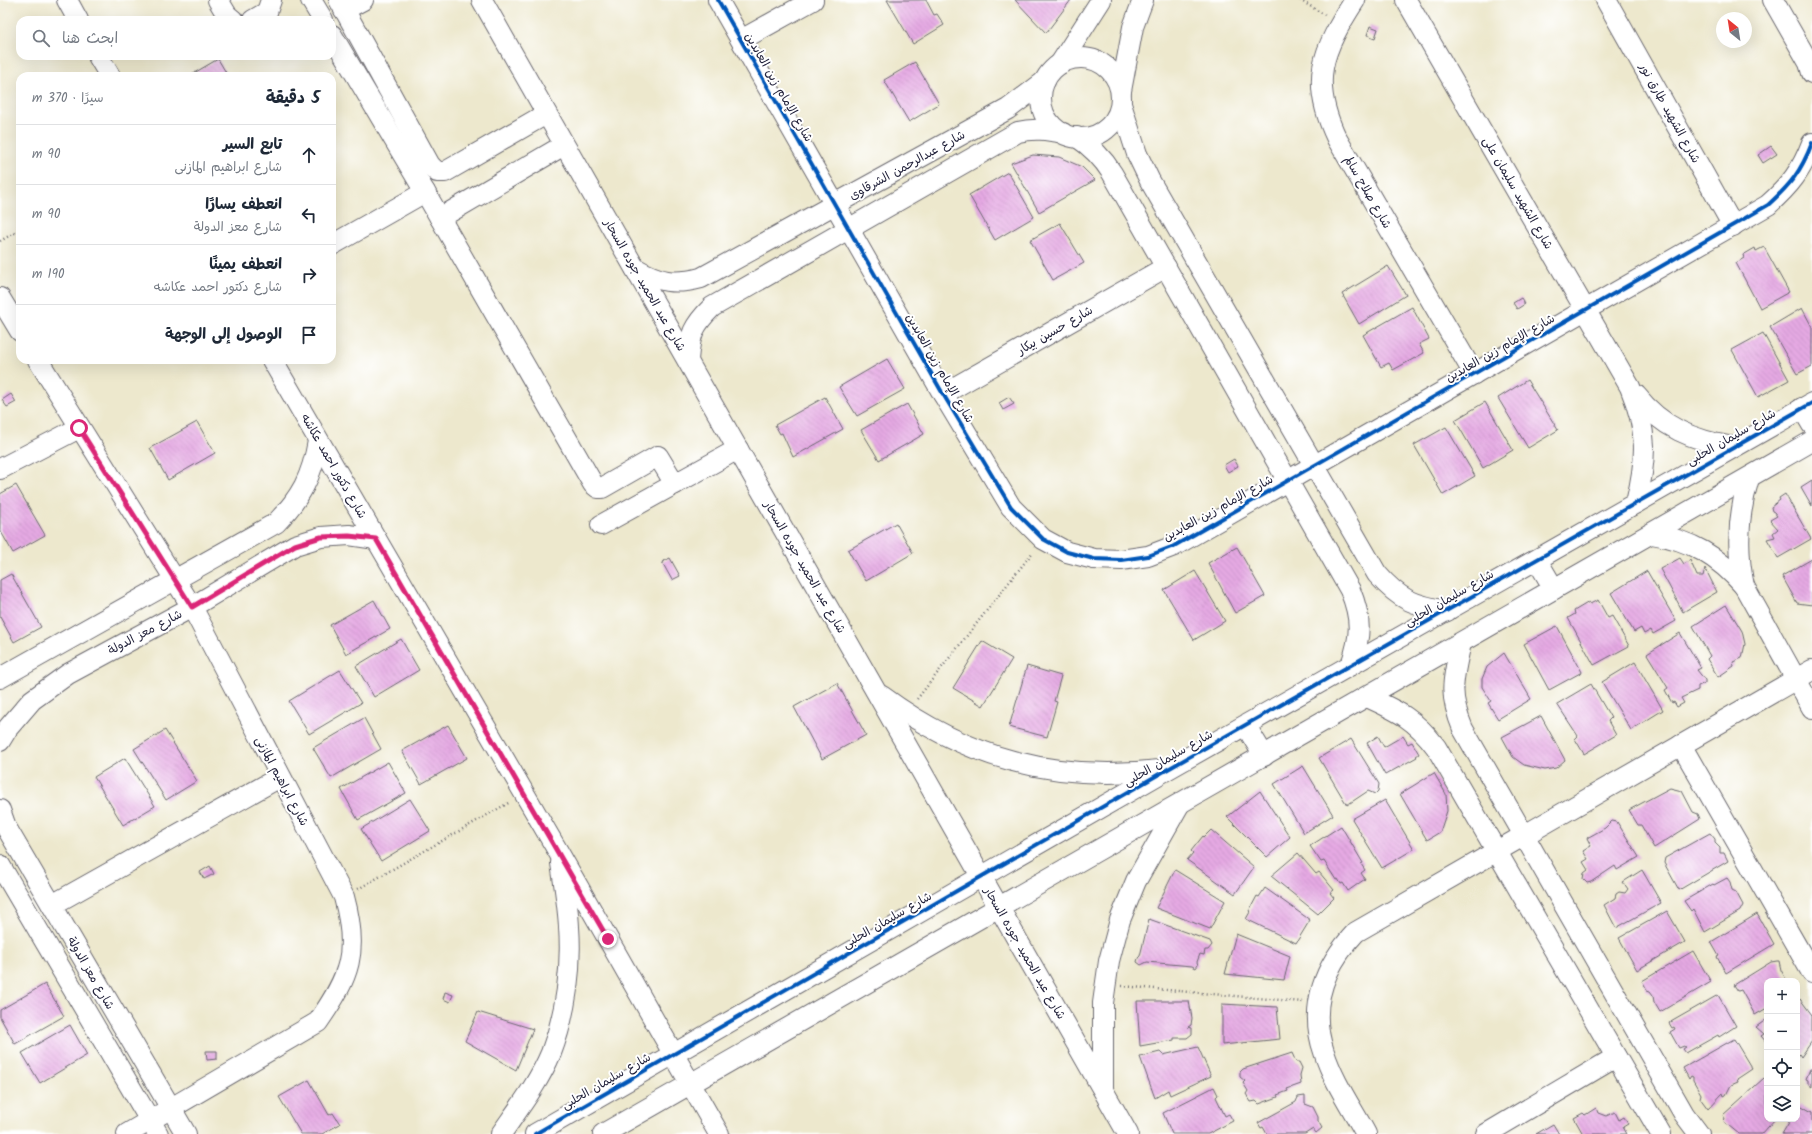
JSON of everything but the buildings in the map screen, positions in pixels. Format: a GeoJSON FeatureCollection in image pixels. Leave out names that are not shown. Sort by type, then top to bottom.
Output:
{"type":"FeatureCollection","features":[{"type":"Feature","properties":{"kind":"street"},"geometry":{"type":"LineString","coordinates":[[67,0],[76,16]]}},
{"type":"Feature","properties":{"kind":"street"},"geometry":{"type":"LineString","coordinates":[[218,0],[228,16]]}},
{"type":"Feature","properties":{"kind":"street"},"geometry":{"type":"LineString","coordinates":[[260,16],[267,12],[271,0]]}},
{"type":"Feature","properties":{"kind":"street"},"geometry":{"type":"LineString","coordinates":[[311,0],[321,16]]}},
{"type":"Feature","properties":{"kind":"street"},"geometry":{"type":"LineString","coordinates":[[363,0],[341,5],[430,165],[437,172],[445,172],[546,114]]}},
{"type":"Feature","properties":{"kind":"street","name":"شارع عبد الحميد جوده السحار"},"geometry":{"type":"LineString","coordinates":[[482,0],[1128,1134]]}},
{"type":"Feature","properties":{"kind":"street","name":"شارع الإمام زين العابدين"},"geometry":{"type":"LineString","coordinates":[[718,0],[943,394],[1011,508],[1043,540],[1067,552],[1094,559],[1121,560],[1148,556],[1174,546],[1733,226],[1768,205],[1789,186],[1805,162],[1812,143]]}},
{"type":"Feature","properties":{"kind":"street"},"geometry":{"type":"LineString","coordinates":[[741,40],[813,0]]}},
{"type":"Feature","properties":{"kind":"street"},"geometry":{"type":"LineString","coordinates":[[1101,0],[1060,64],[1051,72],[1045,81],[1041,96],[1044,111],[1051,124],[1070,136],[1091,146],[1103,159],[1350,590],[1357,608],[1360,627],[1357,646],[1351,665]]}},
{"type":"Feature","properties":{"kind":"street"},"geometry":{"type":"LineString","coordinates":[[688,360],[689,340],[698,322],[712,307],[1018,132],[1030,129],[1044,129],[1070,136],[1089,137],[1100,133],[1110,126],[1117,116],[1133,27],[1143,0]]}},
{"type":"Feature","properties":{"kind":"street","name":"شارع صلاح سالم"},"geometry":{"type":"LineString","coordinates":[[1355,0],[1330,41],[1324,60],[1321,81],[1323,101],[1328,120],[1474,374]]}},
{"type":"Feature","properties":{"kind":"street","name":"شارع الشهيد سليمان على"},"geometry":{"type":"LineString","coordinates":[[1406,0],[1630,387],[1639,409],[1644,432],[1642,479],[1636,503]]}},
{"type":"Feature","properties":{"kind":"street","name":"شارع الشهيد طارق نور"},"geometry":{"type":"LineString","coordinates":[[1606,0],[1733,226]]}},
{"type":"Feature","properties":{"kind":"street"},"geometry":{"type":"LineString","coordinates":[[1774,0],[1809,63],[1812,73]]}},
{"type":"Feature","properties":{"kind":"street"},"geometry":{"type":"LineString","coordinates":[[336,42],[425,192],[595,487],[602,488],[658,456],[675,484]]}},
{"type":"Feature","properties":{"kind":"street"},"geometry":{"type":"LineString","coordinates":[[1060,64],[1072,59],[1085,58],[1098,61],[1109,68],[1117,78],[1121,98],[1137,154],[1150,181],[1377,574],[1391,590],[1409,601],[1447,610]]}},
{"type":"Feature","properties":{"kind":"street"},"geometry":{"type":"LineString","coordinates":[[100,60],[108,72]]}},
{"type":"Feature","properties":{"kind":"street","name":"شارع عبدالرحمن الشرقاوى"},"geometry":{"type":"LineString","coordinates":[[635,268],[650,277],[667,282],[684,282],[701,278],[1008,109],[1045,81]]}},
{"type":"Feature","properties":{"kind":"street"},"geometry":{"type":"LineString","coordinates":[[440,218],[564,145]]}},
{"type":"Feature","properties":{"kind":"street"},"geometry":{"type":"LineString","coordinates":[[336,243],[425,192]]}},
{"type":"Feature","properties":{"kind":"street","name":"شارع حسين بيكار"},"geometry":{"type":"LineString","coordinates":[[943,394],[1166,267]]}},
{"type":"Feature","properties":{"kind":"street"},"geometry":{"type":"LineString","coordinates":[[0,298],[16,324]]}},
{"type":"Feature","properties":{"kind":"street","name":"شارع ابراهيم المازنى"},"geometry":{"type":"LineString","coordinates":[[40,364],[192,607],[344,897],[351,922],[351,948],[346,974],[335,998],[318,1022],[170,1108],[154,1127],[127,1134]]}},
{"type":"Feature","properties":{"kind":"street","name":"شارع دكتور احمد عكاشه"},"geometry":{"type":"LineString","coordinates":[[274,364],[559,853],[719,1134]]}},
{"type":"Feature","properties":{"kind":"street","name":"شارع الشهيد سليمان على"},"geometry":{"type":"LineString","coordinates":[[1630,387],[1645,406],[1664,422],[1685,434],[1708,443],[1733,448]]}},
{"type":"Feature","properties":{"kind":"street","name":"شارع سليمان الحلبى"},"geometry":{"type":"LineString","coordinates":[[535,1134],[673,1053],[1447,610],[1733,448],[1809,412]]}},
{"type":"Feature","properties":{"kind":"street"},"geometry":{"type":"LineString","coordinates":[[0,469],[79,428]]}},
{"type":"Feature","properties":{"kind":"street"},"geometry":{"type":"LineString","coordinates":[[0,678],[276,523],[293,506],[306,486],[314,464],[318,441]]}},
{"type":"Feature","properties":{"kind":"street"},"geometry":{"type":"LineString","coordinates":[[603,1134],[1812,441]]}},
{"type":"Feature","properties":{"kind":"street"},"geometry":{"type":"LineString","coordinates":[[601,526],[738,448]]}},
{"type":"Feature","properties":{"kind":"street"},"geometry":{"type":"LineString","coordinates":[[1744,586],[1739,556],[1738,531],[1744,495],[1749,478]]}},
{"type":"Feature","properties":{"kind":"street"},"geometry":{"type":"LineString","coordinates":[[1652,534],[1670,537],[1704,550],[1718,560],[1744,586],[1804,675],[1812,708]]}},
{"type":"Feature","properties":{"kind":"street","name":"شارع معز الدولة"},"geometry":{"type":"LineString","coordinates":[[0,741],[18,715],[32,700],[68,674],[192,607],[295,545],[321,537],[342,536],[376,539]]}},
{"type":"Feature","properties":{"kind":"street"},"geometry":{"type":"LineString","coordinates":[[1537,560],[1554,589]]}},
{"type":"Feature","properties":{"kind":"street"},"geometry":{"type":"LineString","coordinates":[[1461,642],[1452,688],[1455,710],[1463,729],[1684,1114],[1699,1134]]}},
{"type":"Feature","properties":{"kind":"street"},"geometry":{"type":"LineString","coordinates":[[1366,1134],[1324,1052],[1319,1028],[1319,1004],[1323,984],[1331,964],[1342,947],[1356,932],[1804,675]]}},
{"type":"Feature","properties":{"kind":"street"},"geometry":{"type":"LineString","coordinates":[[876,691],[905,713],[939,733],[975,749],[1012,762],[1050,770],[1090,774],[1129,774],[1168,769]]}},
{"type":"Feature","properties":{"kind":"street"},"geometry":{"type":"LineString","coordinates":[[1367,697],[1408,717],[1424,730],[1436,747],[1661,1134]]}},
{"type":"Feature","properties":{"kind":"street"},"geometry":{"type":"LineString","coordinates":[[1246,726],[1264,756]]}},
{"type":"Feature","properties":{"kind":"street"},"geometry":{"type":"LineString","coordinates":[[1681,745],[1812,973]]}},
{"type":"Feature","properties":{"kind":"street"},"geometry":{"type":"LineString","coordinates":[[52,905],[280,777]]}},
{"type":"Feature","properties":{"kind":"street"},"geometry":{"type":"LineString","coordinates":[[1103,1091],[1103,1003],[1109,961],[1120,920],[1133,887],[1180,804]]}},
{"type":"Feature","properties":{"kind":"street","name":"شارع معز الدولة"},"geometry":{"type":"LineString","coordinates":[[0,810],[6,827],[186,1134]]}},
{"type":"Feature","properties":{"kind":"street"},"geometry":{"type":"LineString","coordinates":[[502,1134],[533,1087],[551,1053],[562,1014],[569,969],[569,926],[559,853]]}},
{"type":"Feature","properties":{"kind":"street","name":"شارع معز الدولة"},"geometry":{"type":"LineString","coordinates":[[0,865],[154,1127]]}},
{"type":"Feature","properties":{"kind":"street"},"geometry":{"type":"LineString","coordinates":[[1486,1134],[1616,1057]]}},
{"type":"Feature","properties":{"kind":"path"},"geometry":{"type":"LineString","coordinates":[[1300,0],[1340,23]]}},
{"type":"Feature","properties":{"kind":"path"},"geometry":{"type":"LineString","coordinates":[[0,241],[16,232]]}},
{"type":"Feature","properties":{"kind":"path"},"geometry":{"type":"LineString","coordinates":[[905,713],[1043,540]]}},
{"type":"Feature","properties":{"kind":"path"},"geometry":{"type":"LineString","coordinates":[[344,897],[524,794]]}},
{"type":"Feature","properties":{"kind":"path"},"geometry":{"type":"LineString","coordinates":[[1106,984],[1319,1004]]}},
{"type":"Feature","properties":{"kind":"cycle path"},"geometry":{"type":"LineString","coordinates":[[718,0],[943,394],[1011,507],[1043,539],[1067,552],[1094,559],[1121,560],[1148,556],[1174,546],[1768,205],[1783,191],[1799,170],[1812,143]]}},
{"type":"Feature","properties":{"kind":"cycle path"},"geometry":{"type":"LineString","coordinates":[[535,1134],[1168,769],[1812,403]]}},
{"type":"Feature","properties":{"kind":"route"},"geometry":{"type":"LineString","coordinates":[[79,428],[192,607],[295,545],[321,537],[349,536],[376,539],[608,939]]}}]}
